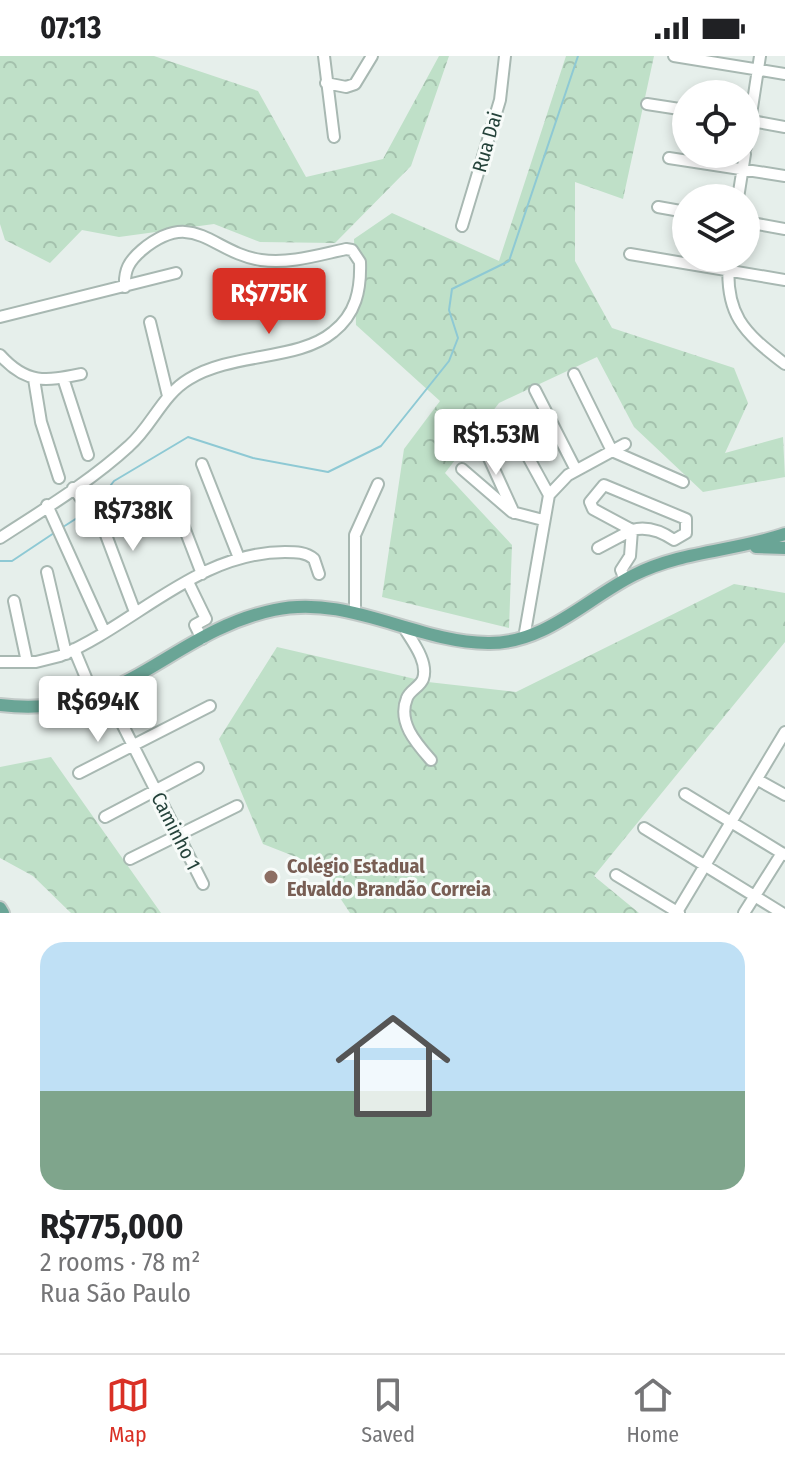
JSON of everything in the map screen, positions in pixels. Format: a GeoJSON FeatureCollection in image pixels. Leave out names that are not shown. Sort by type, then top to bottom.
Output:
{"type":"FeatureCollection","features":[{"type":"Feature","properties":{"kind":"main road"},"geometry":{"type":"LineString","coordinates":[[0,705],[41,708],[100,695],[234,621],[287,607],[355,612],[469,642],[490,643],[524,638],[553,625],[625,580],[671,561],[749,547],[785,534]]}},
{"type":"Feature","properties":{"kind":"main road"},"geometry":{"type":"LineString","coordinates":[[749,547],[785,548]]}},
{"type":"Feature","properties":{"kind":"street"},"geometry":{"type":"LineString","coordinates":[[324,56],[334,137]]}},
{"type":"Feature","properties":{"kind":"street"},"geometry":{"type":"LineString","coordinates":[[326,83],[346,87],[355,84],[372,56]]}},
{"type":"Feature","properties":{"kind":"street","name":"Rua Dai"},"geometry":{"type":"LineString","coordinates":[[462,226],[494,121],[505,77],[505,56]]}},
{"type":"Feature","properties":{"kind":"street"},"geometry":{"type":"LineString","coordinates":[[674,56],[785,74]]}},
{"type":"Feature","properties":{"kind":"street"},"geometry":{"type":"LineString","coordinates":[[756,80],[760,56]]}},
{"type":"Feature","properties":{"kind":"street"},"geometry":{"type":"LineString","coordinates":[[647,104],[672,108]]}},
{"type":"Feature","properties":{"kind":"street"},"geometry":{"type":"LineString","coordinates":[[760,122],[785,127]]}},
{"type":"Feature","properties":{"kind":"street"},"geometry":{"type":"LineString","coordinates":[[669,158],[785,176]]}},
{"type":"Feature","properties":{"kind":"street"},"geometry":{"type":"LineString","coordinates":[[740,184],[743,170]]}},
{"type":"Feature","properties":{"kind":"street"},"geometry":{"type":"LineString","coordinates":[[658,207],[672,210]]}},
{"type":"Feature","properties":{"kind":"street"},"geometry":{"type":"LineString","coordinates":[[760,225],[785,229]]}},
{"type":"Feature","properties":{"kind":"street"},"geometry":{"type":"LineString","coordinates":[[0,538],[138,438],[168,396],[208,369],[260,354],[289,351],[325,338],[353,310],[360,262],[352,250],[346,249],[293,260],[260,260],[237,252],[206,235],[183,232],[153,242],[132,260],[124,273],[125,287]]}},
{"type":"Feature","properties":{"kind":"street"},"geometry":{"type":"LineString","coordinates":[[630,254],[672,261]]}},
{"type":"Feature","properties":{"kind":"street"},"geometry":{"type":"LineString","coordinates":[[728,272],[729,298],[739,322],[785,364]]}},
{"type":"Feature","properties":{"kind":"street"},"geometry":{"type":"LineString","coordinates":[[739,272],[785,280]]}},
{"type":"Feature","properties":{"kind":"street"},"geometry":{"type":"LineString","coordinates":[[0,317],[176,273]]}},
{"type":"Feature","properties":{"kind":"street"},"geometry":{"type":"LineString","coordinates":[[150,322],[168,396]]}},
{"type":"Feature","properties":{"kind":"street"},"geometry":{"type":"LineString","coordinates":[[0,355],[34,379],[44,382],[81,374]]}},
{"type":"Feature","properties":{"kind":"street"},"geometry":{"type":"LineString","coordinates":[[574,374],[612,451],[683,482]]}},
{"type":"Feature","properties":{"kind":"street"},"geometry":{"type":"LineString","coordinates":[[63,378],[88,455]]}},
{"type":"Feature","properties":{"kind":"street"},"geometry":{"type":"LineString","coordinates":[[34,379],[41,422],[59,478]]}},
{"type":"Feature","properties":{"kind":"street"},"geometry":{"type":"LineString","coordinates":[[535,390],[576,470]]}},
{"type":"Feature","properties":{"kind":"street"},"geometry":{"type":"LineString","coordinates":[[509,422],[549,495]]}},
{"type":"Feature","properties":{"kind":"street"},"geometry":{"type":"LineString","coordinates":[[524,638],[549,495],[559,481],[625,444]]}},
{"type":"Feature","properties":{"kind":"street"},"geometry":{"type":"LineString","coordinates":[[483,445],[514,513]]}},
{"type":"Feature","properties":{"kind":"street"},"geometry":{"type":"LineString","coordinates":[[202,464],[239,558]]}},
{"type":"Feature","properties":{"kind":"street"},"geometry":{"type":"LineString","coordinates":[[462,469],[514,513],[543,520]]}},
{"type":"Feature","properties":{"kind":"street"},"geometry":{"type":"LineString","coordinates":[[355,612],[355,535],[378,484]]}},
{"type":"Feature","properties":{"kind":"street"},"geometry":{"type":"LineString","coordinates":[[598,548],[632,530],[651,529],[674,540],[686,533],[688,522],[679,514],[604,485],[590,502],[593,509],[632,530]]}},
{"type":"Feature","properties":{"kind":"street"},"geometry":{"type":"LineString","coordinates":[[73,488],[90,510],[115,554],[135,612]]}},
{"type":"Feature","properties":{"kind":"street"},"geometry":{"type":"LineString","coordinates":[[172,496],[202,574]]}},
{"type":"Feature","properties":{"kind":"street"},"geometry":{"type":"LineString","coordinates":[[47,505],[104,631]]}},
{"type":"Feature","properties":{"kind":"street"},"geometry":{"type":"LineString","coordinates":[[625,580],[621,570],[630,556],[632,530]]}},
{"type":"Feature","properties":{"kind":"street"},"geometry":{"type":"LineString","coordinates":[[0,662],[27,662],[70,651],[202,574],[239,558],[264,553],[305,554],[314,559],[319,574]]}},
{"type":"Feature","properties":{"kind":"street","name":"Caminho 1"},"geometry":{"type":"LineString","coordinates":[[47,572],[70,651],[132,745],[203,884]]}},
{"type":"Feature","properties":{"kind":"street"},"geometry":{"type":"LineString","coordinates":[[188,582],[210,618],[193,627],[202,639]]}},
{"type":"Feature","properties":{"kind":"street"},"geometry":{"type":"LineString","coordinates":[[14,601],[27,662]]}},
{"type":"Feature","properties":{"kind":"street"},"geometry":{"type":"LineString","coordinates":[[403,626],[418,651],[424,675],[422,682],[408,695],[404,718],[412,736],[431,760]]}},
{"type":"Feature","properties":{"kind":"street"},"geometry":{"type":"LineString","coordinates":[[79,773],[210,706]]}},
{"type":"Feature","properties":{"kind":"street"},"geometry":{"type":"LineString","coordinates":[[616,875],[678,913],[785,734]]}},
{"type":"Feature","properties":{"kind":"street"},"geometry":{"type":"LineString","coordinates":[[105,817],[198,768]]}},
{"type":"Feature","properties":{"kind":"street"},"geometry":{"type":"LineString","coordinates":[[758,780],[785,795]]}},
{"type":"Feature","properties":{"kind":"street"},"geometry":{"type":"LineString","coordinates":[[685,794],[784,854],[744,913]]}},
{"type":"Feature","properties":{"kind":"street"},"geometry":{"type":"LineString","coordinates":[[130,859],[237,806]]}},
{"type":"Feature","properties":{"kind":"street"},"geometry":{"type":"LineString","coordinates":[[644,828],[782,913]]}},
{"type":"Feature","properties":{"kind":"green space"},"geometry":{"type":"Polygon","coordinates":[[[0,56],[154,56],[258,91],[306,177],[383,159],[439,56],[449,56],[411,166],[335,243],[260,242],[214,224],[119,237],[82,230],[50,263],[5,240],[0,224],[0,56]]]}},
{"type":"Feature","properties":{"kind":"green space"},"geometry":{"type":"Polygon","coordinates":[[[566,56],[654,56],[623,199],[575,182],[575,261],[612,328],[734,368],[748,403],[725,453],[783,437],[785,477],[703,492],[634,427],[597,357],[499,403],[445,473],[512,545],[509,628],[382,597],[404,449],[440,401],[356,325],[354,239],[392,213],[499,261],[566,56]]]}},
{"type":"Feature","properties":{"kind":"green space"},"geometry":{"type":"Polygon","coordinates":[[[734,584],[785,593],[785,642],[594,876],[639,913],[350,913],[319,866],[263,844],[219,739],[277,647],[428,682],[516,692],[734,584]]]}},
{"type":"Feature","properties":{"kind":"green space"},"geometry":{"type":"Polygon","coordinates":[[[51,757],[161,913],[71,913],[33,876],[0,858],[0,767],[51,757]]]}},
{"type":"Feature","properties":{"kind":"waterway"},"geometry":{"type":"LineString","coordinates":[[93,508],[114,481],[188,437],[253,458],[328,472],[381,446],[449,361],[458,338],[449,310],[452,289],[509,261],[578,56]]}},
{"type":"Feature","properties":{"kind":"waterway"},"geometry":{"type":"LineString","coordinates":[[63,527],[88,511]]}},
{"type":"Feature","properties":{"kind":"waterway"},"geometry":{"type":"LineString","coordinates":[[0,561],[12,561],[54,533]]}},
{"type":"Feature","properties":{"kind":"place","name":"Colégio Estadual Edvaldo Brandão Correia"},"geometry":{"type":"Point","coordinates":[271,877]}}]}
